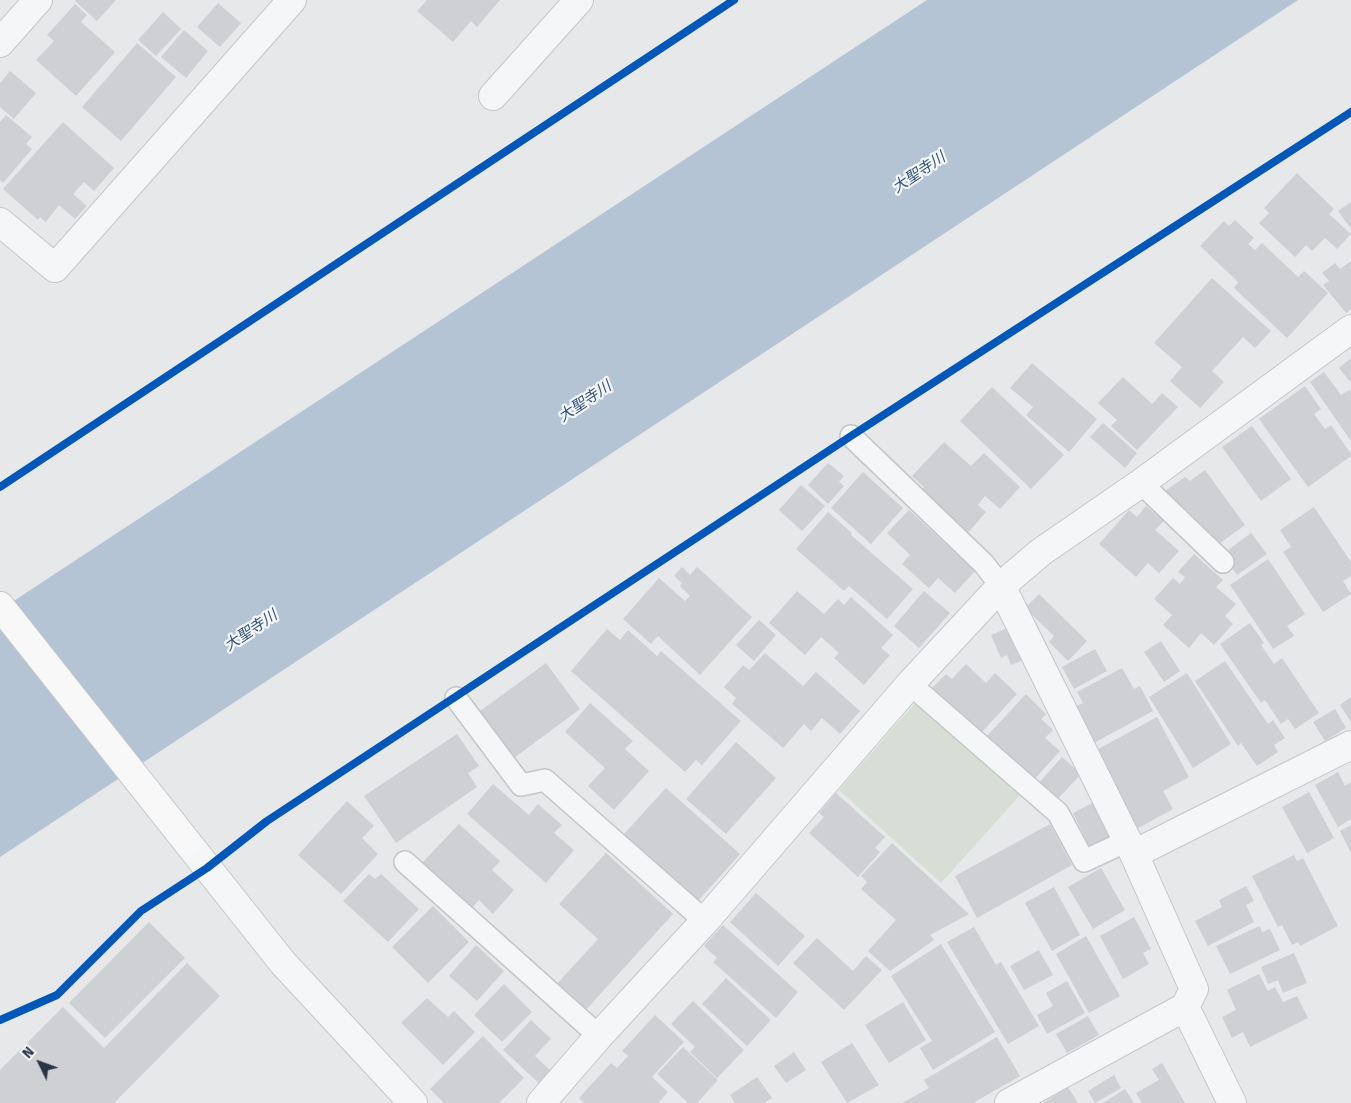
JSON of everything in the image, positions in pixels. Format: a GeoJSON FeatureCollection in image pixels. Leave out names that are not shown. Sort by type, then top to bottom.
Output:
{"type":"FeatureCollection","features":[{"type":"Feature","properties":{"kind":"street"},"geometry":{"type":"LineString","coordinates":[[0,43],[38,0]]}},
{"type":"Feature","properties":{"kind":"street"},"geometry":{"type":"LineString","coordinates":[[0,222],[55,268],[292,0]]}},
{"type":"Feature","properties":{"kind":"street"},"geometry":{"type":"LineString","coordinates":[[493,96],[579,0]]}},
{"type":"Feature","properties":{"kind":"street"},"geometry":{"type":"LineString","coordinates":[[541,1103],[599,1036],[705,921],[910,684],[1001,586],[1041,552],[1140,483],[1351,329]]}},
{"type":"Feature","properties":{"kind":"street"},"geometry":{"type":"LineString","coordinates":[[1001,586],[1130,848],[1194,989],[1185,1007],[1009,1103]]}},
{"type":"Feature","properties":{"kind":"street"},"geometry":{"type":"LineString","coordinates":[[0,606],[283,963],[413,1103]]}},
{"type":"Feature","properties":{"kind":"street"},"geometry":{"type":"LineString","coordinates":[[1130,848],[1351,745]]}},
{"type":"Feature","properties":{"kind":"street"},"geometry":{"type":"LineString","coordinates":[[1185,1007],[1232,1103]]}},
{"type":"Feature","properties":{"kind":"lane"},"geometry":{"type":"LineString","coordinates":[[851,436],[984,564],[1001,586]]}},
{"type":"Feature","properties":{"kind":"lane"},"geometry":{"type":"LineString","coordinates":[[1140,483],[1223,562]]}},
{"type":"Feature","properties":{"kind":"lane"},"geometry":{"type":"LineString","coordinates":[[910,684],[1058,813],[1084,861],[1130,848]]}},
{"type":"Feature","properties":{"kind":"lane"},"geometry":{"type":"LineString","coordinates":[[456,698],[520,785],[545,780],[705,921]]}},
{"type":"Feature","properties":{"kind":"lane"},"geometry":{"type":"LineString","coordinates":[[405,862],[599,1036]]}},
{"type":"Feature","properties":{"kind":"shaded area"},"geometry":{"type":"Polygon","coordinates":[[[916,702],[1022,793],[941,883],[839,790],[916,702]]]}},
{"type":"Feature","properties":{"kind":"water","name":"大聖寺川"},"geometry":{"type":"Polygon","coordinates":[[[927,0],[1298,0],[0,857],[0,610],[927,0]]]}},
{"type":"Feature","properties":{"kind":"building"},"geometry":{"type":"Polygon","coordinates":[[[76,0],[116,0],[97,21],[76,0]]]}},
{"type":"Feature","properties":{"kind":"building"},"geometry":{"type":"Polygon","coordinates":[[[427,0],[500,0],[477,27],[471,21],[453,42],[417,11],[427,0]]]}},
{"type":"Feature","properties":{"kind":"building"},"geometry":{"type":"Polygon","coordinates":[[[218,3],[241,23],[220,47],[197,27],[218,3]]]}},
{"type":"Feature","properties":{"kind":"building"},"geometry":{"type":"Polygon","coordinates":[[[75,4],[87,15],[81,22],[115,52],[76,96],[36,60],[54,41],[47,35],[75,4]]]}},
{"type":"Feature","properties":{"kind":"building"},"geometry":{"type":"Polygon","coordinates":[[[163,12],[181,29],[156,56],[138,40],[163,12]]]}},
{"type":"Feature","properties":{"kind":"building"},"geometry":{"type":"Polygon","coordinates":[[[184,30],[208,51],[186,78],[161,57],[184,30]]]}},
{"type":"Feature","properties":{"kind":"building"},"geometry":{"type":"Polygon","coordinates":[[[137,43],[176,77],[121,141],[82,107],[137,43]]]}},
{"type":"Feature","properties":{"kind":"building"},"geometry":{"type":"Polygon","coordinates":[[[10,71],[36,93],[14,119],[0,107],[0,83],[10,71]]]}},
{"type":"Feature","properties":{"kind":"building"},"geometry":{"type":"Polygon","coordinates":[[[6,115],[32,137],[26,144],[32,149],[3,183],[0,180],[0,122],[6,115]]]}},
{"type":"Feature","properties":{"kind":"building"},"geometry":{"type":"Polygon","coordinates":[[[63,122],[114,168],[94,191],[84,182],[73,194],[87,206],[75,219],[59,205],[46,222],[40,217],[38,220],[3,189],[63,122]]]}},
{"type":"Feature","properties":{"kind":"building"},"geometry":{"type":"Polygon","coordinates":[[[1297,173],[1334,209],[1329,214],[1351,234],[1337,249],[1325,238],[1312,251],[1306,245],[1295,257],[1259,223],[1269,213],[1264,208],[1297,173]]]}},
{"type":"Feature","properties":{"kind":"building"},"geometry":{"type":"Polygon","coordinates":[[[1351,202],[1351,229],[1338,211],[1351,202]]]}},
{"type":"Feature","properties":{"kind":"building"},"geometry":{"type":"Polygon","coordinates":[[[1235,220],[1254,238],[1248,244],[1255,250],[1262,243],[1298,277],[1304,271],[1328,293],[1287,338],[1234,288],[1238,282],[1200,246],[1224,221],[1229,226],[1235,220]]]}},
{"type":"Feature","properties":{"kind":"building"},"geometry":{"type":"Polygon","coordinates":[[[1351,261],[1351,309],[1346,313],[1323,285],[1329,281],[1322,273],[1335,263],[1340,269],[1351,261]]]}},
{"type":"Feature","properties":{"kind":"building"},"geometry":{"type":"Polygon","coordinates":[[[1212,278],[1271,331],[1255,348],[1243,337],[1212,371],[1224,382],[1200,408],[1170,381],[1182,367],[1154,343],[1212,278]]]}},
{"type":"Feature","properties":{"kind":"building"},"geometry":{"type":"Polygon","coordinates":[[[1351,358],[1351,383],[1339,368],[1351,358]]]}},
{"type":"Feature","properties":{"kind":"building"},"geometry":{"type":"Polygon","coordinates":[[[1032,363],[1097,419],[1069,452],[1026,415],[1033,407],[1010,388],[1032,363]]]}},
{"type":"Feature","properties":{"kind":"building"},"geometry":{"type":"Polygon","coordinates":[[[1324,372],[1341,395],[1349,390],[1351,393],[1351,441],[1310,382],[1324,372]]]}},
{"type":"Feature","properties":{"kind":"building"},"geometry":{"type":"Polygon","coordinates":[[[1123,377],[1152,404],[1162,393],[1178,407],[1137,450],[1111,426],[1117,420],[1098,403],[1123,377]]]}},
{"type":"Feature","properties":{"kind":"building"},"geometry":{"type":"Polygon","coordinates":[[[1305,386],[1321,409],[1314,414],[1325,429],[1331,425],[1351,454],[1351,456],[1308,487],[1259,419],[1305,386]]]}},
{"type":"Feature","properties":{"kind":"building"},"geometry":{"type":"Polygon","coordinates":[[[992,387],[1064,455],[1031,489],[960,421],[992,387]]]}},
{"type":"Feature","properties":{"kind":"building"},"geometry":{"type":"Polygon","coordinates":[[[1103,423],[1137,453],[1125,468],[1090,437],[1103,423]]]}},
{"type":"Feature","properties":{"kind":"building"},"geometry":{"type":"Polygon","coordinates":[[[1252,426],[1291,479],[1261,501],[1222,447],[1252,426]]]}},
{"type":"Feature","properties":{"kind":"building"},"geometry":{"type":"Polygon","coordinates":[[[944,442],[971,466],[984,453],[1020,487],[1000,509],[985,496],[978,505],[986,512],[966,535],[920,492],[924,487],[912,476],[944,442]]]}},
{"type":"Feature","properties":{"kind":"building"},"geometry":{"type":"Polygon","coordinates":[[[828,463],[844,476],[839,482],[844,486],[828,504],[808,485],[828,463]]]}},
{"type":"Feature","properties":{"kind":"building"},"geometry":{"type":"Polygon","coordinates":[[[1205,470],[1245,525],[1220,543],[1165,491],[1185,477],[1190,481],[1205,470]]]}},
{"type":"Feature","properties":{"kind":"building"},"geometry":{"type":"Polygon","coordinates":[[[863,472],[903,508],[871,544],[831,508],[863,472]]]}},
{"type":"Feature","properties":{"kind":"building"},"geometry":{"type":"Polygon","coordinates":[[[801,485],[825,506],[802,531],[779,510],[801,485]]]}},
{"type":"Feature","properties":{"kind":"building"},"geometry":{"type":"Polygon","coordinates":[[[1146,506],[1164,521],[1155,530],[1179,551],[1159,573],[1148,563],[1136,577],[1099,544],[1129,510],[1137,517],[1146,506]]]}},
{"type":"Feature","properties":{"kind":"building"},"geometry":{"type":"Polygon","coordinates":[[[1314,507],[1351,562],[1351,576],[1343,581],[1351,594],[1323,612],[1283,552],[1291,547],[1280,530],[1314,507]]]}},
{"type":"Feature","properties":{"kind":"building"},"geometry":{"type":"Polygon","coordinates":[[[909,510],[975,571],[955,593],[938,578],[929,588],[902,564],[910,555],[887,533],[909,510]]]}},
{"type":"Feature","properties":{"kind":"building"},"geometry":{"type":"Polygon","coordinates":[[[828,512],[852,533],[851,535],[913,589],[887,619],[849,586],[844,591],[796,549],[828,512]]]}},
{"type":"Feature","properties":{"kind":"building"},"geometry":{"type":"Polygon","coordinates":[[[1251,533],[1267,554],[1237,575],[1228,562],[1234,558],[1228,550],[1251,533]]]}},
{"type":"Feature","properties":{"kind":"building"},"geometry":{"type":"Polygon","coordinates":[[[1194,554],[1223,580],[1216,587],[1236,604],[1225,616],[1233,624],[1214,645],[1201,633],[1189,648],[1163,625],[1172,615],[1154,599],[1173,578],[1180,584],[1185,577],[1178,572],[1194,554]]]}},
{"type":"Feature","properties":{"kind":"building"},"geometry":{"type":"Polygon","coordinates":[[[1268,559],[1305,614],[1287,626],[1294,636],[1273,649],[1230,585],[1268,559]]]}},
{"type":"Feature","properties":{"kind":"building"},"geometry":{"type":"Polygon","coordinates":[[[682,567],[690,575],[697,567],[752,617],[700,675],[658,636],[651,644],[623,619],[659,578],[685,601],[690,596],[680,586],[682,583],[674,576],[682,567]]]}},
{"type":"Feature","properties":{"kind":"building"},"geometry":{"type":"Polygon","coordinates":[[[797,591],[824,614],[838,599],[844,605],[851,597],[893,635],[881,648],[890,655],[864,685],[834,658],[839,653],[821,637],[805,655],[769,623],[797,591]]]}},
{"type":"Feature","properties":{"kind":"building"},"geometry":{"type":"Polygon","coordinates":[[[924,591],[950,613],[919,648],[894,626],[924,591]]]}},
{"type":"Feature","properties":{"kind":"building"},"geometry":{"type":"Polygon","coordinates":[[[1039,594],[1087,641],[1068,661],[1049,642],[1054,636],[1025,608],[1039,594]]]}},
{"type":"Feature","properties":{"kind":"building"},"geometry":{"type":"Polygon","coordinates":[[[759,620],[776,635],[754,661],[736,645],[759,620]]]}},
{"type":"Feature","properties":{"kind":"building"},"geometry":{"type":"Polygon","coordinates":[[[1250,623],[1264,643],[1261,645],[1274,664],[1282,658],[1319,713],[1295,729],[1288,719],[1281,724],[1265,700],[1261,703],[1220,644],[1250,623]]]}},
{"type":"Feature","properties":{"kind":"building"},"geometry":{"type":"Polygon","coordinates":[[[1010,627],[1023,660],[1011,665],[1007,655],[1001,658],[991,635],[1010,627]]]}},
{"type":"Feature","properties":{"kind":"building"},"geometry":{"type":"Polygon","coordinates":[[[607,629],[620,640],[628,630],[657,656],[661,651],[741,721],[702,765],[696,760],[685,772],[571,671],[607,629]]]}},
{"type":"Feature","properties":{"kind":"building"},"geometry":{"type":"Polygon","coordinates":[[[1161,641],[1180,671],[1164,682],[1144,652],[1161,641]]]}},
{"type":"Feature","properties":{"kind":"building"},"geometry":{"type":"Polygon","coordinates":[[[1095,649],[1107,671],[1074,689],[1062,667],[1095,649]]]}},
{"type":"Feature","properties":{"kind":"building"},"geometry":{"type":"Polygon","coordinates":[[[765,653],[803,686],[816,672],[860,711],[840,734],[822,718],[811,731],[804,724],[783,748],[732,704],[736,698],[724,687],[743,665],[749,670],[765,653]]]}},
{"type":"Feature","properties":{"kind":"building"},"geometry":{"type":"Polygon","coordinates":[[[1225,661],[1268,724],[1273,720],[1285,738],[1274,745],[1278,752],[1257,766],[1241,743],[1238,746],[1195,681],[1225,661]]]}},
{"type":"Feature","properties":{"kind":"building"},"geometry":{"type":"Polygon","coordinates":[[[546,663],[580,709],[514,758],[480,711],[546,663]]]}},
{"type":"Feature","properties":{"kind":"building"},"geometry":{"type":"Polygon","coordinates":[[[966,664],[986,683],[995,673],[1017,694],[980,734],[931,689],[946,674],[952,679],[966,664]]]}},
{"type":"Feature","properties":{"kind":"building"},"geometry":{"type":"Polygon","coordinates":[[[1122,668],[1134,689],[1140,686],[1153,711],[1090,745],[1071,709],[1083,703],[1077,692],[1122,668]]]}},
{"type":"Feature","properties":{"kind":"building"},"geometry":{"type":"Polygon","coordinates":[[[1187,673],[1231,744],[1193,768],[1149,697],[1187,673]]]}},
{"type":"Feature","properties":{"kind":"building"},"geometry":{"type":"Polygon","coordinates":[[[1026,694],[1046,714],[1041,719],[1053,730],[1045,738],[1060,751],[1031,783],[984,739],[1026,694]]]}},
{"type":"Feature","properties":{"kind":"building"},"geometry":{"type":"Polygon","coordinates":[[[1351,697],[1351,722],[1340,705],[1351,697]]]}},
{"type":"Feature","properties":{"kind":"building"},"geometry":{"type":"Polygon","coordinates":[[[590,703],[633,741],[625,749],[649,771],[614,810],[588,786],[605,768],[565,732],[590,703]]]}},
{"type":"Feature","properties":{"kind":"building"},"geometry":{"type":"Polygon","coordinates":[[[1335,709],[1346,728],[1325,741],[1313,722],[1335,709]]]}},
{"type":"Feature","properties":{"kind":"building"},"geometry":{"type":"Polygon","coordinates":[[[1157,717],[1189,777],[1163,791],[1173,809],[1133,831],[1091,753],[1157,717]]]}},
{"type":"Feature","properties":{"kind":"building"},"geometry":{"type":"Polygon","coordinates":[[[457,734],[479,766],[468,773],[477,787],[396,843],[364,796],[457,734]]]}},
{"type":"Feature","properties":{"kind":"building"},"geometry":{"type":"Polygon","coordinates":[[[736,742],[776,778],[726,834],[686,799],[736,742]]]}},
{"type":"Feature","properties":{"kind":"building"},"geometry":{"type":"Polygon","coordinates":[[[1062,757],[1081,774],[1054,803],[1036,786],[1062,757]]]}},
{"type":"Feature","properties":{"kind":"building"},"geometry":{"type":"Polygon","coordinates":[[[1338,772],[1345,786],[1351,782],[1351,819],[1338,827],[1315,785],[1338,772]]]}},
{"type":"Feature","properties":{"kind":"building"},"geometry":{"type":"Polygon","coordinates":[[[493,784],[529,815],[538,804],[562,825],[554,833],[574,850],[546,883],[467,814],[493,784]]]}},
{"type":"Feature","properties":{"kind":"building"},"geometry":{"type":"Polygon","coordinates":[[[666,788],[740,854],[697,902],[623,835],[666,788]]]}},
{"type":"Feature","properties":{"kind":"building"},"geometry":{"type":"Polygon","coordinates":[[[1309,792],[1334,838],[1307,853],[1282,807],[1309,792]]]}},
{"type":"Feature","properties":{"kind":"building"},"geometry":{"type":"Polygon","coordinates":[[[836,793],[885,837],[875,848],[880,852],[858,877],[809,833],[824,817],[819,813],[836,793]]]}},
{"type":"Feature","properties":{"kind":"building"},"geometry":{"type":"Polygon","coordinates":[[[347,801],[374,826],[362,838],[378,854],[341,894],[298,855],[347,801]]]}},
{"type":"Feature","properties":{"kind":"building"},"geometry":{"type":"Polygon","coordinates":[[[1094,802],[1110,836],[1089,846],[1073,813],[1094,802]]]}},
{"type":"Feature","properties":{"kind":"building"},"geometry":{"type":"Polygon","coordinates":[[[459,824],[500,861],[492,870],[514,890],[493,914],[479,900],[470,910],[421,864],[459,824]]]}},
{"type":"Feature","properties":{"kind":"building"},"geometry":{"type":"Polygon","coordinates":[[[1050,824],[1072,865],[977,918],[955,876],[1050,824]]]}},
{"type":"Feature","properties":{"kind":"building"},"geometry":{"type":"Polygon","coordinates":[[[1351,825],[1351,853],[1340,831],[1351,825]]]}},
{"type":"Feature","properties":{"kind":"building"},"geometry":{"type":"Polygon","coordinates":[[[892,843],[969,914],[930,935],[934,940],[890,971],[868,951],[896,920],[861,889],[867,882],[861,876],[892,843]]]}},
{"type":"Feature","properties":{"kind":"building"},"geometry":{"type":"Polygon","coordinates":[[[606,853],[673,914],[584,1012],[556,985],[598,939],[559,904],[606,853]]]}},
{"type":"Feature","properties":{"kind":"building"},"geometry":{"type":"Polygon","coordinates":[[[1294,855],[1297,861],[1303,858],[1338,926],[1300,946],[1298,942],[1292,945],[1282,925],[1278,927],[1252,876],[1294,855]]]}},
{"type":"Feature","properties":{"kind":"building"},"geometry":{"type":"Polygon","coordinates":[[[1101,868],[1125,910],[1093,929],[1068,887],[1101,868]]]}},
{"type":"Feature","properties":{"kind":"building"},"geometry":{"type":"Polygon","coordinates":[[[369,874],[375,879],[381,874],[419,909],[388,942],[343,901],[369,874]]]}},
{"type":"Feature","properties":{"kind":"building"},"geometry":{"type":"Polygon","coordinates":[[[1246,886],[1254,901],[1246,905],[1254,922],[1208,946],[1195,921],[1222,907],[1219,900],[1246,886]]]}},
{"type":"Feature","properties":{"kind":"building"},"geometry":{"type":"Polygon","coordinates":[[[1054,887],[1080,935],[1052,951],[1025,903],[1054,887]]]}},
{"type":"Feature","properties":{"kind":"building"},"geometry":{"type":"Polygon","coordinates":[[[756,893],[805,936],[778,966],[730,922],[756,893]]]}},
{"type":"Feature","properties":{"kind":"building"},"geometry":{"type":"Polygon","coordinates":[[[433,906],[469,942],[428,983],[392,947],[433,906]]]}},
{"type":"Feature","properties":{"kind":"building"},"geometry":{"type":"Polygon","coordinates":[[[1134,917],[1151,949],[1143,953],[1149,964],[1123,979],[1100,936],[1134,917]]]}},
{"type":"Feature","properties":{"kind":"building"},"geometry":{"type":"Polygon","coordinates":[[[149,922],[185,958],[105,1038],[69,1003],[149,922]]]}},
{"type":"Feature","properties":{"kind":"building"},"geometry":{"type":"Polygon","coordinates":[[[723,925],[798,992],[776,1018],[713,962],[717,958],[704,946],[723,925]]]}},
{"type":"Feature","properties":{"kind":"building"},"geometry":{"type":"Polygon","coordinates":[[[1260,926],[1262,932],[1270,929],[1280,950],[1230,974],[1216,946],[1260,926]]]}},
{"type":"Feature","properties":{"kind":"building"},"geometry":{"type":"Polygon","coordinates":[[[974,927],[996,965],[1001,962],[1039,1026],[1008,1044],[947,942],[974,927]]]}},
{"type":"Feature","properties":{"kind":"building"},"geometry":{"type":"Polygon","coordinates":[[[1086,936],[1120,996],[1089,1013],[1056,954],[1086,936]]]}},
{"type":"Feature","properties":{"kind":"building"},"geometry":{"type":"Polygon","coordinates":[[[817,938],[853,971],[866,956],[882,970],[844,1010],[793,963],[817,938]]]}},
{"type":"Feature","properties":{"kind":"building"},"geometry":{"type":"Polygon","coordinates":[[[941,944],[995,1032],[933,1070],[920,1048],[932,1041],[891,976],[941,944]]]}},
{"type":"Feature","properties":{"kind":"building"},"geometry":{"type":"Polygon","coordinates":[[[476,945],[504,971],[477,1001],[449,976],[476,945]]]}},
{"type":"Feature","properties":{"kind":"building"},"geometry":{"type":"Polygon","coordinates":[[[1039,950],[1053,975],[1024,990],[1010,966],[1039,950]]]}},
{"type":"Feature","properties":{"kind":"building"},"geometry":{"type":"Polygon","coordinates":[[[1294,953],[1307,983],[1283,993],[1278,980],[1268,984],[1261,967],[1294,953]]]}},
{"type":"Feature","properties":{"kind":"building"},"geometry":{"type":"Polygon","coordinates":[[[187,963],[220,996],[114,1103],[0,1103],[0,1070],[63,1007],[104,1048],[187,963]]]}},
{"type":"Feature","properties":{"kind":"building"},"geometry":{"type":"Polygon","coordinates":[[[1259,974],[1268,991],[1275,987],[1283,1002],[1297,996],[1308,1018],[1250,1047],[1243,1032],[1232,1038],[1222,1017],[1236,1010],[1227,990],[1259,974]]]}},
{"type":"Feature","properties":{"kind":"building"},"geometry":{"type":"Polygon","coordinates":[[[726,978],[771,1020],[747,1046],[702,1004],[726,978]]]}},
{"type":"Feature","properties":{"kind":"building"},"geometry":{"type":"Polygon","coordinates":[[[1067,981],[1085,1013],[1047,1034],[1037,1015],[1053,1006],[1046,993],[1067,981]]]}},
{"type":"Feature","properties":{"kind":"building"},"geometry":{"type":"Polygon","coordinates":[[[504,984],[532,1012],[502,1042],[474,1015],[504,984]]]}},
{"type":"Feature","properties":{"kind":"building"},"geometry":{"type":"Polygon","coordinates":[[[427,998],[448,1017],[454,1011],[475,1032],[443,1065],[401,1023],[427,998]]]}},
{"type":"Feature","properties":{"kind":"building"},"geometry":{"type":"Polygon","coordinates":[[[693,1001],[744,1050],[717,1078],[690,1052],[695,1047],[671,1024],[693,1001]]]}},
{"type":"Feature","properties":{"kind":"building"},"geometry":{"type":"Polygon","coordinates":[[[903,1002],[926,1040],[889,1063],[865,1025],[903,1002]]]}},
{"type":"Feature","properties":{"kind":"building"},"geometry":{"type":"Polygon","coordinates":[[[655,1015],[684,1042],[652,1077],[668,1092],[658,1103],[584,1103],[579,1098],[611,1063],[617,1068],[628,1056],[622,1051],[655,1015]]]}},
{"type":"Feature","properties":{"kind":"building"},"geometry":{"type":"Polygon","coordinates":[[[1088,1016],[1099,1035],[1067,1053],[1056,1034],[1088,1016]]]}},
{"type":"Feature","properties":{"kind":"building"},"geometry":{"type":"Polygon","coordinates":[[[531,1020],[551,1039],[535,1056],[552,1072],[541,1085],[503,1050],[531,1020]]]}},
{"type":"Feature","properties":{"kind":"building"},"geometry":{"type":"Polygon","coordinates":[[[483,1036],[524,1078],[499,1103],[444,1103],[430,1089],[483,1036]]]}},
{"type":"Feature","properties":{"kind":"building"},"geometry":{"type":"Polygon","coordinates":[[[997,1037],[1020,1076],[973,1103],[902,1103],[929,1088],[924,1080],[997,1037]]]}},
{"type":"Feature","properties":{"kind":"building"},"geometry":{"type":"Polygon","coordinates":[[[852,1043],[879,1085],[847,1103],[821,1062],[852,1043]]]}},
{"type":"Feature","properties":{"kind":"building"},"geometry":{"type":"Polygon","coordinates":[[[683,1047],[718,1080],[697,1103],[688,1103],[657,1074],[683,1047]]]}},
{"type":"Feature","properties":{"kind":"building"},"geometry":{"type":"Polygon","coordinates":[[[794,1052],[806,1070],[786,1083],[774,1066],[794,1052]]]}},
{"type":"Feature","properties":{"kind":"building"},"geometry":{"type":"Polygon","coordinates":[[[1162,1063],[1185,1103],[1142,1103],[1136,1093],[1159,1080],[1152,1069],[1162,1063]]]}},
{"type":"Feature","properties":{"kind":"building"},"geometry":{"type":"Polygon","coordinates":[[[1114,1075],[1121,1088],[1095,1103],[1088,1091],[1114,1075]]]}},
{"type":"Feature","properties":{"kind":"building"},"geometry":{"type":"Polygon","coordinates":[[[757,1077],[772,1098],[764,1103],[735,1103],[730,1095],[757,1077]]]}},
{"type":"Feature","properties":{"kind":"building"},"geometry":{"type":"Polygon","coordinates":[[[1068,1087],[1078,1103],[1043,1103],[1068,1087]]]}},
{"type":"Feature","properties":{"kind":"building"},"geometry":{"type":"Polygon","coordinates":[[[1125,1089],[1134,1103],[1103,1103],[1125,1089]]]}},
{"type":"Feature","properties":{"kind":"cycle path"},"geometry":{"type":"LineString","coordinates":[[0,487],[734,0]]}},
{"type":"Feature","properties":{"kind":"cycle path"},"geometry":{"type":"LineString","coordinates":[[0,1020],[57,995],[141,911],[207,868],[267,821],[851,436],[1351,112]]}}]}
